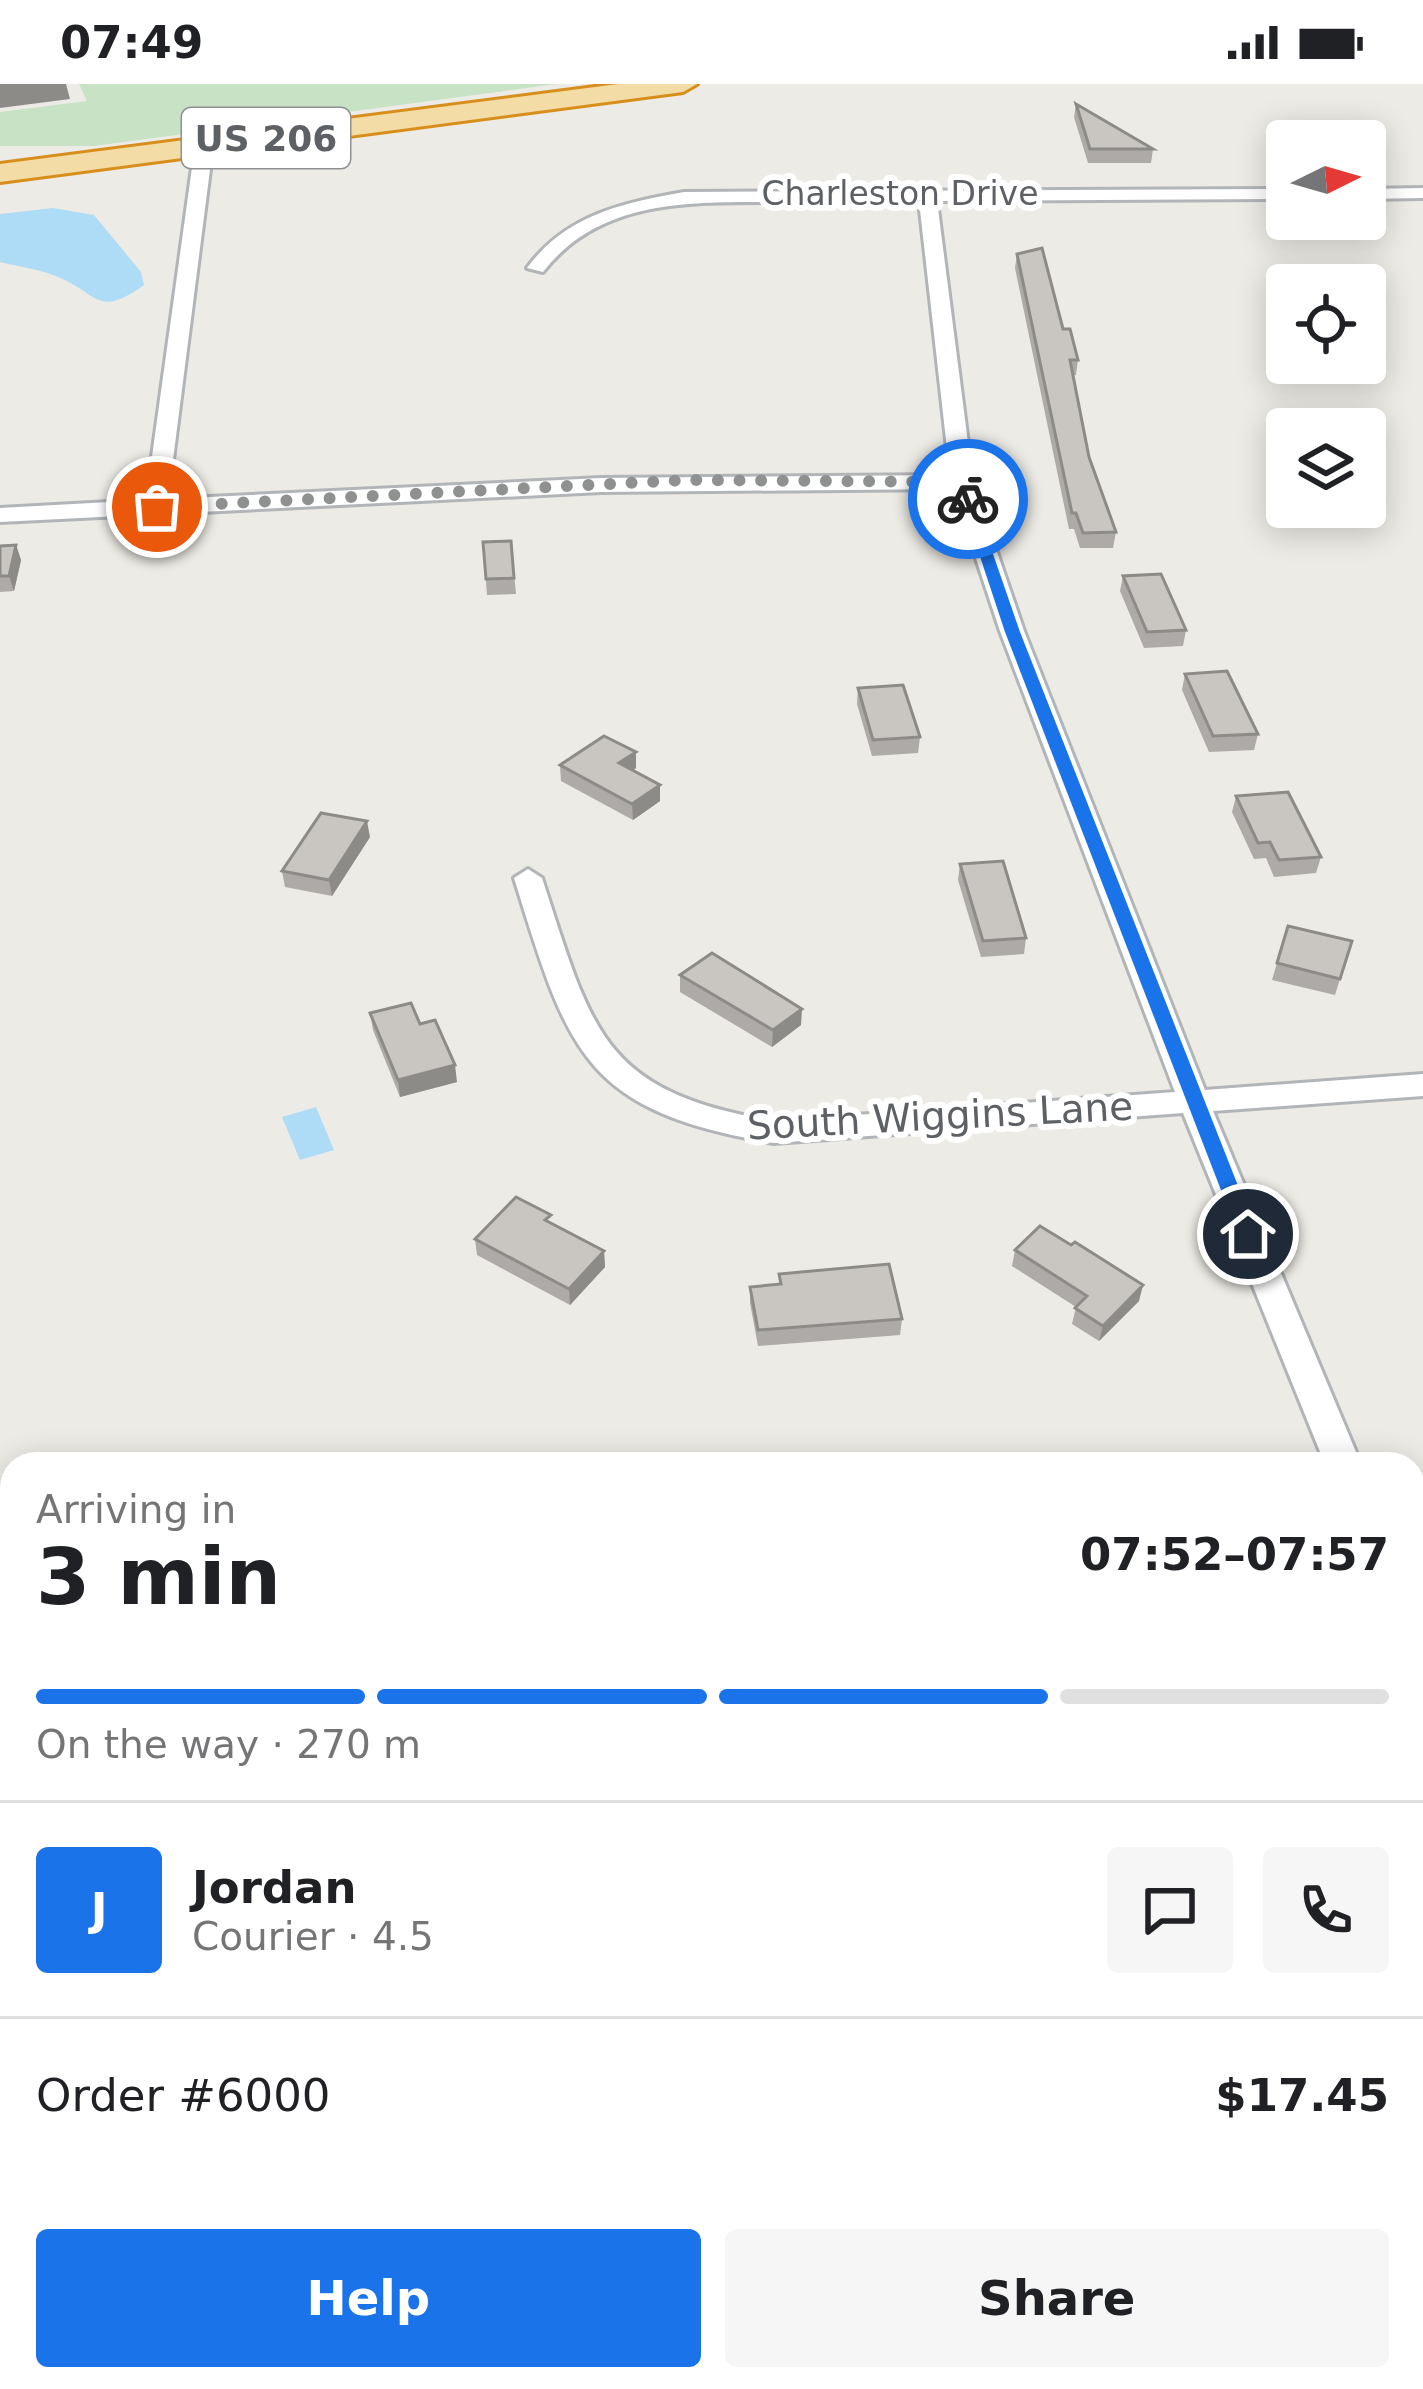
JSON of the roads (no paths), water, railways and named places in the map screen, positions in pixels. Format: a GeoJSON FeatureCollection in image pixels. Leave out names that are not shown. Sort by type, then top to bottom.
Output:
{"type":"FeatureCollection","features":[{"type":"Feature","properties":{"kind":"highway","name":"US 206"},"geometry":{"type":"LineString","coordinates":[[0,173],[683,84]]}},
{"type":"Feature","properties":{"kind":"street"},"geometry":{"type":"LineString","coordinates":[[157,507],[204,146]]}},
{"type":"Feature","properties":{"kind":"street","name":"Charleston Drive"},"geometry":{"type":"LineString","coordinates":[[536,268],[572,228],[635,206],[742,193],[1266,194]]}},
{"type":"Feature","properties":{"kind":"street"},"geometry":{"type":"LineString","coordinates":[[927,193],[962,482],[1012,632],[1194,1102],[1338,1452]]}},
{"type":"Feature","properties":{"kind":"street"},"geometry":{"type":"LineString","coordinates":[[1386,194],[1423,194]]}},
{"type":"Feature","properties":{"kind":"street"},"geometry":{"type":"LineString","coordinates":[[0,515],[666,481],[962,482]]}},
{"type":"Feature","properties":{"kind":"street","name":"South Wiggins Lane"},"geometry":{"type":"LineString","coordinates":[[528,878],[570,1008],[596,1055],[664,1108],[712,1126],[774,1132],[1423,1085]]}},
{"type":"Feature","properties":{"kind":"water"},"geometry":{"type":"Polygon","coordinates":[[[53,208],[94,215],[141,272],[144,285],[107,302],[51,274],[0,262],[0,214],[53,208]]]}},
{"type":"Feature","properties":{"kind":"water"},"geometry":{"type":"Polygon","coordinates":[[[316,1107],[334,1150],[300,1160],[282,1117],[316,1107]]]}}]}
